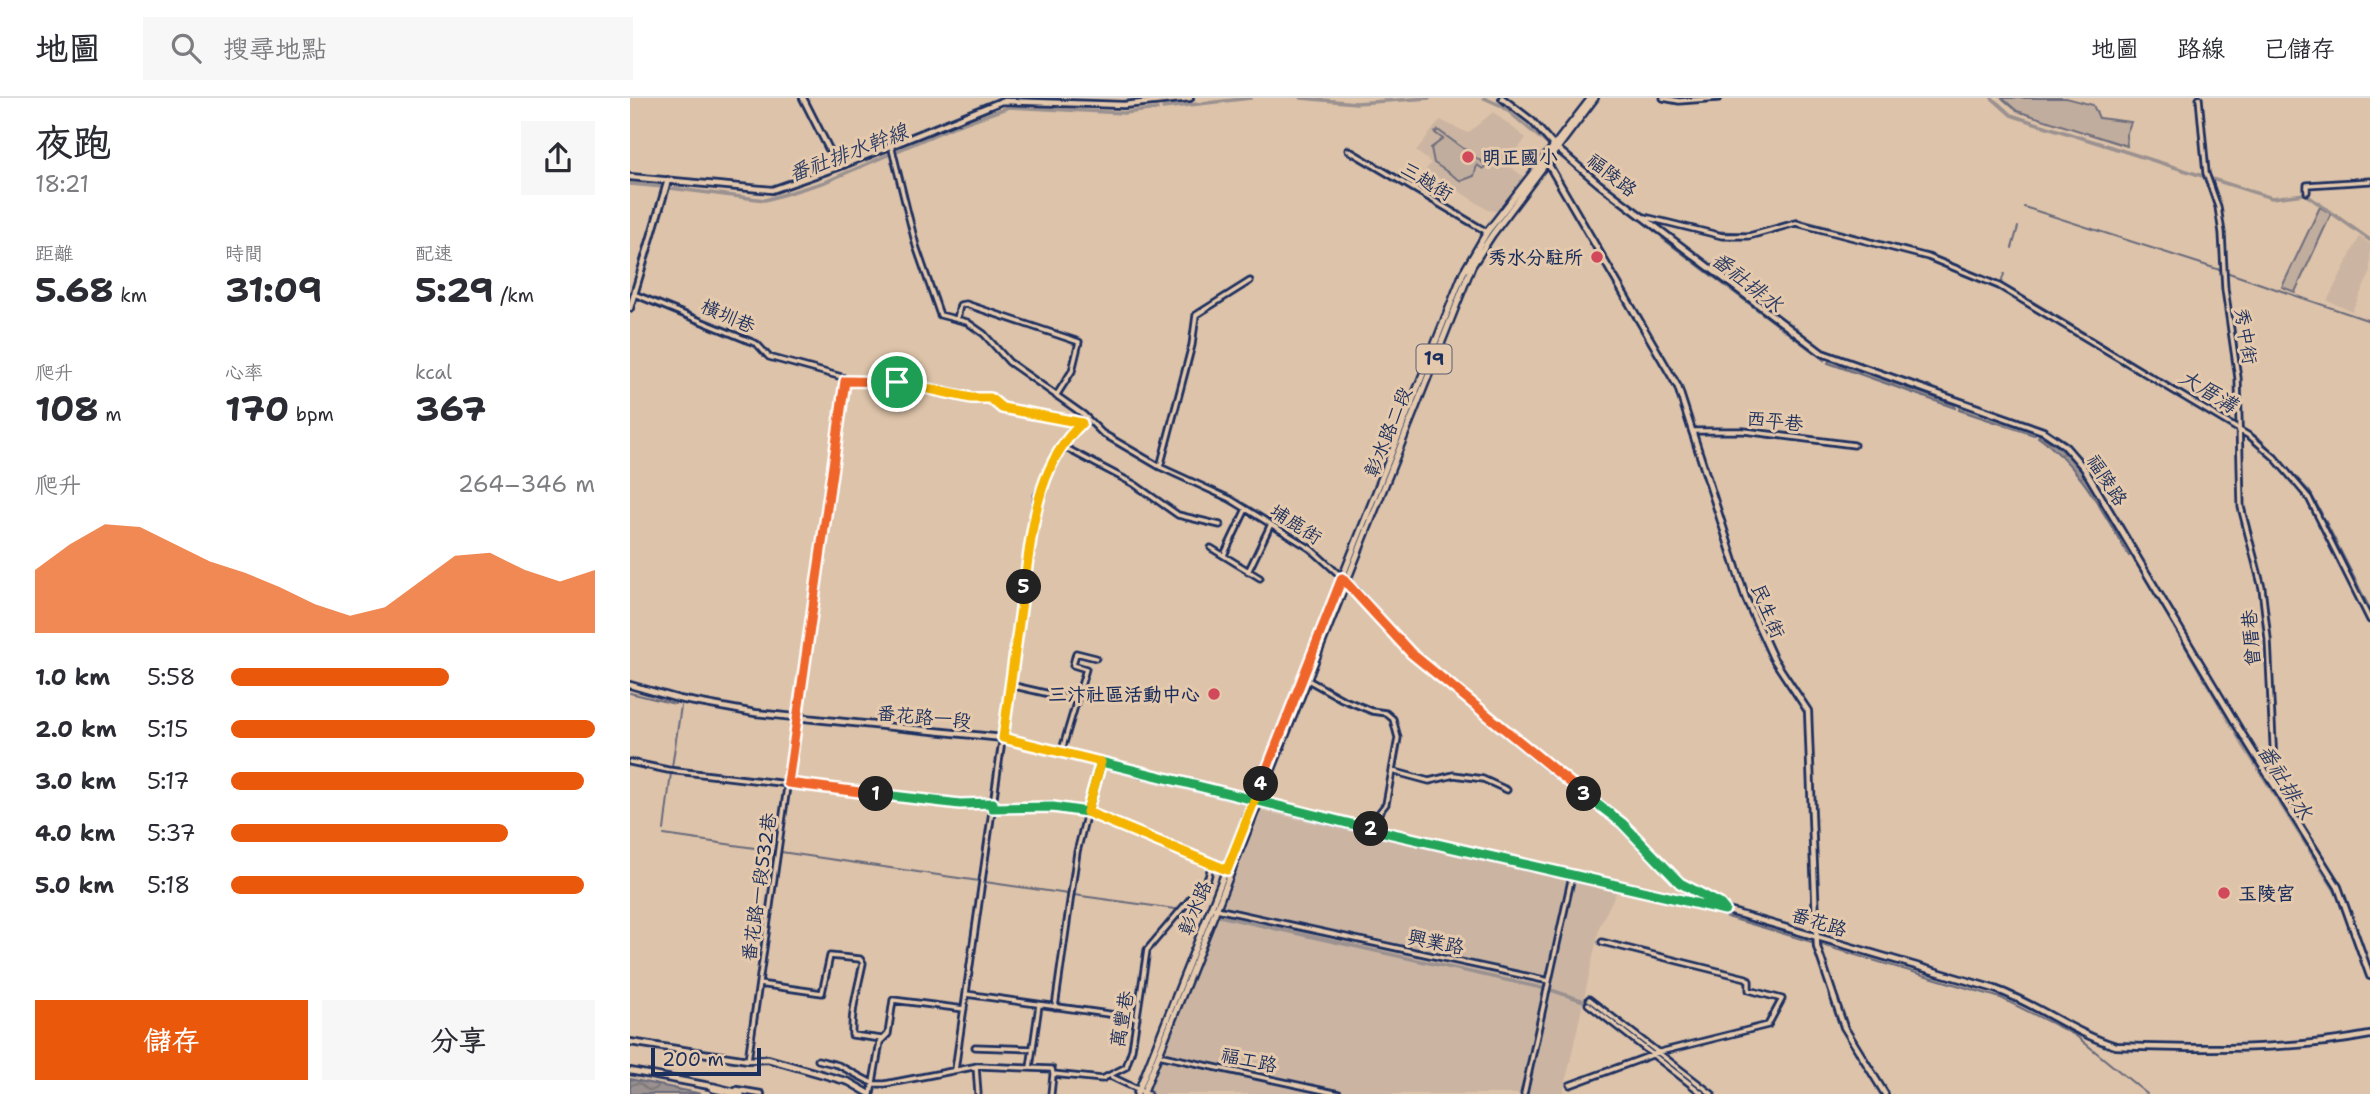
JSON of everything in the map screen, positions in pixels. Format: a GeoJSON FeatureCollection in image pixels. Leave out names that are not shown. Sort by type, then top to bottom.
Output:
{"type":"FeatureCollection","features":[{"type":"Feature","properties":{"kind":"highway"},"geometry":{"type":"LineString","coordinates":[[714,1087],[740,1094]]}},
{"type":"Feature","properties":{"kind":"main road","name":"彰水路二段"},"geometry":{"type":"LineString","coordinates":[[1344,580],[1431,358],[1489,233],[1593,98]]}},
{"type":"Feature","properties":{"kind":"main road","name":"彰水路"},"geometry":{"type":"LineString","coordinates":[[1215,909],[1227,870],[1308,680],[1344,580]]}},
{"type":"Feature","properties":{"kind":"main road","name":"彰水路"},"geometry":{"type":"LineString","coordinates":[[1142,1093],[1344,580]]}},
{"type":"Feature","properties":{"kind":"street"},"geometry":{"type":"LineString","coordinates":[[803,98],[838,167]]}},
{"type":"Feature","properties":{"kind":"street"},"geometry":{"type":"LineString","coordinates":[[630,177],[754,191],[772,190],[1014,100],[1124,105],[1190,98]]}},
{"type":"Feature","properties":{"kind":"street","name":"福陵路"},"geometry":{"type":"LineString","coordinates":[[1502,98],[1532,121],[1554,149],[1829,356],[2043,431],[2072,454],[2091,478],[2275,787],[2338,887],[2370,976]]}},
{"type":"Feature","properties":{"kind":"street"},"geometry":{"type":"LineString","coordinates":[[1663,98],[1679,101],[1719,98]]}},
{"type":"Feature","properties":{"kind":"street","name":"秀中街"},"geometry":{"type":"LineString","coordinates":[[2199,98],[2206,173],[2218,207],[2222,233],[2225,289],[2238,378],[2241,489]]}},
{"type":"Feature","properties":{"kind":"street","name":"埔鹿街"},"geometry":{"type":"LineString","coordinates":[[891,145],[916,246],[936,310],[940,315],[967,321],[984,334],[1009,362],[1102,433],[1160,467],[1246,509],[1311,549],[1344,580],[1411,653],[1555,773],[1606,810],[1680,883],[1720,904],[1725,910]]}},
{"type":"Feature","properties":{"kind":"street","name":"三越街"},"geometry":{"type":"LineString","coordinates":[[1348,150],[1489,233]]}},
{"type":"Feature","properties":{"kind":"street","name":"民生街"},"geometry":{"type":"LineString","coordinates":[[1546,161],[1669,369],[1692,431],[1746,599],[1773,658],[1808,711],[1817,947],[1844,1027],[1885,1094]]}},
{"type":"Feature","properties":{"kind":"street"},"geometry":{"type":"LineString","coordinates":[[630,308],[668,180]]}},
{"type":"Feature","properties":{"kind":"street"},"geometry":{"type":"LineString","coordinates":[[2307,192],[2307,186],[2370,181]]}},
{"type":"Feature","properties":{"kind":"street"},"geometry":{"type":"LineString","coordinates":[[1643,217],[1722,236],[1749,236],[1796,223],[1928,257],[1999,286],[2241,430],[2274,457],[2309,498],[2370,620]]}},
{"type":"Feature","properties":{"kind":"street"},"geometry":{"type":"LineString","coordinates":[[1160,467],[1192,345],[1196,315],[1250,281]]}},
{"type":"Feature","properties":{"kind":"street","name":"橫圳巷"},"geometry":{"type":"LineString","coordinates":[[634,294],[757,344],[769,357],[842,377],[845,381],[915,385],[971,398],[990,398],[1002,408],[1082,423],[1062,446],[1037,496],[992,806]]}},
{"type":"Feature","properties":{"kind":"street"},"geometry":{"type":"LineString","coordinates":[[957,319],[960,305],[966,304],[1079,342],[1072,371],[1056,396]]}},
{"type":"Feature","properties":{"kind":"street"},"geometry":{"type":"LineString","coordinates":[[1825,363],[1829,356]]}},
{"type":"Feature","properties":{"kind":"street"},"geometry":{"type":"LineString","coordinates":[[797,719],[845,381]]}},
{"type":"Feature","properties":{"kind":"street","name":"西平巷"},"geometry":{"type":"LineString","coordinates":[[1692,431],[1744,431],[1853,445]]}},
{"type":"Feature","properties":{"kind":"street"},"geometry":{"type":"LineString","coordinates":[[1062,446],[1134,484],[1178,515],[1220,526]]}},
{"type":"Feature","properties":{"kind":"street","name":"曾厝巷"},"geometry":{"type":"LineString","coordinates":[[2241,489],[2244,525],[2262,588],[2268,639],[2275,787]]}},
{"type":"Feature","properties":{"kind":"street"},"geometry":{"type":"LineString","coordinates":[[1224,555],[1246,509]]}},
{"type":"Feature","properties":{"kind":"street"},"geometry":{"type":"LineString","coordinates":[[1248,572],[1271,523]]}},
{"type":"Feature","properties":{"kind":"street"},"geometry":{"type":"LineString","coordinates":[[1211,548],[1260,578]]}},
{"type":"Feature","properties":{"kind":"street"},"geometry":{"type":"LineString","coordinates":[[1061,753],[1086,669],[1073,665],[1076,653],[1096,659]]}},
{"type":"Feature","properties":{"kind":"street"},"geometry":{"type":"LineString","coordinates":[[1308,680],[1342,699],[1391,716],[1398,738],[1392,771],[1382,812],[1367,828]]}},
{"type":"Feature","properties":{"kind":"street","name":"番花路一段"},"geometry":{"type":"LineString","coordinates":[[630,685],[679,699],[797,719],[1003,738],[1257,802]]}},
{"type":"Feature","properties":{"kind":"street"},"geometry":{"type":"LineString","coordinates":[[1010,685],[1076,700]]}},
{"type":"Feature","properties":{"kind":"street","name":"番花路一段532巷"},"geometry":{"type":"LineString","coordinates":[[748,1060],[797,719]]}},
{"type":"Feature","properties":{"kind":"street"},"geometry":{"type":"LineString","coordinates":[[630,762],[668,770],[960,804],[1053,807],[1087,812],[1227,870]]}},
{"type":"Feature","properties":{"kind":"street"},"geometry":{"type":"LineString","coordinates":[[1055,1007],[1077,852],[1101,762]]}},
{"type":"Feature","properties":{"kind":"street"},"geometry":{"type":"LineString","coordinates":[[1392,771],[1432,781],[1454,775],[1483,779],[1507,790]]}},
{"type":"Feature","properties":{"kind":"street","name":"番花路"},"geometry":{"type":"LineString","coordinates":[[1257,802],[1725,910],[2004,992],[2023,999],[2094,1039],[2116,1046],[2285,1045],[2326,1043],[2370,1035]]}},
{"type":"Feature","properties":{"kind":"street"},"geometry":{"type":"LineString","coordinates":[[956,1070],[992,806]]}},
{"type":"Feature","properties":{"kind":"street","name":"萬豐巷"},"geometry":{"type":"LineString","coordinates":[[1111,1076],[1126,1067],[1138,1018],[1147,950],[1208,878],[1212,862]]}},
{"type":"Feature","properties":{"kind":"street"},"geometry":{"type":"LineString","coordinates":[[1524,1094],[1572,876]]}},
{"type":"Feature","properties":{"kind":"street","name":"興業路"},"geometry":{"type":"LineString","coordinates":[[1215,909],[1549,981]]}},
{"type":"Feature","properties":{"kind":"street"},"geometry":{"type":"LineString","coordinates":[[1570,1085],[1657,1054],[1768,1025],[1775,1017],[1782,997],[1749,990],[1749,981],[1746,978],[1602,942]]}},
{"type":"Feature","properties":{"kind":"street"},"geometry":{"type":"LineString","coordinates":[[759,984],[822,993],[830,956],[860,959],[863,963],[851,1009],[852,1035],[882,1039]]}},
{"type":"Feature","properties":{"kind":"street"},"geometry":{"type":"LineString","coordinates":[[966,994],[1138,1018]]}},
{"type":"Feature","properties":{"kind":"street"},"geometry":{"type":"LineString","coordinates":[[630,1042],[748,1060],[768,1059],[832,1077],[870,1094],[882,1039],[888,1034],[893,1000],[964,1009]]}},
{"type":"Feature","properties":{"kind":"street"},"geometry":{"type":"LineString","coordinates":[[1589,1001],[1712,1094]]}},
{"type":"Feature","properties":{"kind":"street"},"geometry":{"type":"LineString","coordinates":[[1030,1068],[1039,1005]]}},
{"type":"Feature","properties":{"kind":"street"},"geometry":{"type":"LineString","coordinates":[[975,1046],[1033,1049]]}},
{"type":"Feature","properties":{"kind":"street","name":"福工路"},"geometry":{"type":"LineString","coordinates":[[1156,1054],[1339,1094]]}},
{"type":"Feature","properties":{"kind":"street"},"geometry":{"type":"LineString","coordinates":[[1657,1054],[1703,1094]]}},
{"type":"Feature","properties":{"kind":"street"},"geometry":{"type":"LineString","coordinates":[[818,1059],[838,1065],[874,1084],[898,1084],[975,1066],[1052,1069],[1051,1094]]}},
{"type":"Feature","properties":{"kind":"street"},"geometry":{"type":"LineString","coordinates":[[975,1066],[978,1094]]}},
{"type":"Feature","properties":{"kind":"street"},"geometry":{"type":"LineString","coordinates":[[630,1071],[761,1094]]}},
{"type":"Feature","properties":{"kind":"street"},"geometry":{"type":"LineString","coordinates":[[1053,1074],[1094,1079],[1111,1076],[1142,1093]]}},
{"type":"Feature","properties":{"kind":"shaded area"},"geometry":{"type":"Polygon","coordinates":[[[2002,98],[2066,98],[2093,105],[2099,118],[2131,122],[2126,135],[2127,146],[2017,111],[2002,98]]]}},
{"type":"Feature","properties":{"kind":"shaded area","name":"明正國小"},"geometry":{"type":"Polygon","coordinates":[[[1493,112],[1526,138],[1507,164],[1524,177],[1497,211],[1488,210],[1426,170],[1431,163],[1416,151],[1440,120],[1468,133],[1493,112]]]}},
{"type":"Feature","properties":{"kind":"shaded area"},"geometry":{"type":"Polygon","coordinates":[[[1438,130],[1486,165],[1483,169],[1477,165],[1474,176],[1461,181],[1434,163],[1431,148],[1443,139],[1435,133],[1438,130]]]}},
{"type":"Feature","properties":{"kind":"shaded area"},"geometry":{"type":"Polygon","coordinates":[[[2320,207],[2331,214],[2295,292],[2282,287],[2320,207]]]}},
{"type":"Feature","properties":{"kind":"shaded area"},"geometry":{"type":"Polygon","coordinates":[[[2360,236],[2370,244],[2370,274],[2352,311],[2327,301],[2360,236]]]}},
{"type":"Feature","properties":{"kind":"shaded area"},"geometry":{"type":"Polygon","coordinates":[[[1259,810],[1617,891],[1600,925],[1563,1094],[1152,1094],[1147,1091],[1259,810]]]}},
{"type":"Feature","properties":{"kind":"water"},"geometry":{"type":"Polygon","coordinates":[[[1667,238],[1825,357],[1824,360],[1663,239],[1667,238]]]}},
{"type":"Feature","properties":{"kind":"water"},"geometry":{"type":"Polygon","coordinates":[[[1830,359],[1955,405],[1955,408],[1828,363],[1830,359]]]}},
{"type":"Feature","properties":{"kind":"water"},"geometry":{"type":"Polygon","coordinates":[[[1960,406],[2036,432],[2034,435],[1959,410],[1960,406]]]}},
{"type":"Feature","properties":{"kind":"water"},"geometry":{"type":"Polygon","coordinates":[[[2040,434],[2056,444],[2082,471],[2133,554],[2129,556],[2079,476],[2038,437],[2040,434]]]}},
{"type":"Feature","properties":{"kind":"water"},"geometry":{"type":"Polygon","coordinates":[[[630,1079],[702,1094],[630,1094],[630,1079]]]}},
{"type":"Feature","properties":{"kind":"waterway","name":"番社排水幹線"},"geometry":{"type":"LineString","coordinates":[[1163,108],[1251,98]]}},
{"type":"Feature","properties":{"kind":"waterway","name":"番社排水幹線"},"geometry":{"type":"LineString","coordinates":[[1301,98],[1356,103],[1430,98]]}},
{"type":"Feature","properties":{"kind":"waterway","name":"番社排水幹線"},"geometry":{"type":"LineString","coordinates":[[1484,98],[1502,106],[1595,184]]}},
{"type":"Feature","properties":{"kind":"waterway"},"geometry":{"type":"LineString","coordinates":[[1992,98],[2011,115],[2272,198],[2305,194],[2370,240]]}},
{"type":"Feature","properties":{"kind":"waterway","name":"番社排水幹線"},"geometry":{"type":"LineString","coordinates":[[670,188],[765,200],[825,182],[955,126],[1009,107],[1124,113],[1157,109]]}},
{"type":"Feature","properties":{"kind":"waterway","name":"番社排水幹線"},"geometry":{"type":"LineString","coordinates":[[630,184],[664,187]]}},
{"type":"Feature","properties":{"kind":"waterway","name":"大厝溝"},"geometry":{"type":"LineString","coordinates":[[1607,193],[1667,239]]}},
{"type":"Feature","properties":{"kind":"waterway"},"geometry":{"type":"LineString","coordinates":[[2024,207],[2220,270]]}},
{"type":"Feature","properties":{"kind":"waterway","name":"大厝溝"},"geometry":{"type":"LineString","coordinates":[[1643,214],[1683,225]]}},
{"type":"Feature","properties":{"kind":"waterway","name":"大厝溝"},"geometry":{"type":"LineString","coordinates":[[1797,219],[1907,248],[1997,282]]}},
{"type":"Feature","properties":{"kind":"waterway","name":"大厝溝"},"geometry":{"type":"LineString","coordinates":[[1709,231],[1753,233],[1793,220]]}},
{"type":"Feature","properties":{"kind":"waterway"},"geometry":{"type":"LineString","coordinates":[[2012,248],[2018,227]]}},
{"type":"Feature","properties":{"kind":"waterway"},"geometry":{"type":"LineString","coordinates":[[2226,272],[2370,321]]}},
{"type":"Feature","properties":{"kind":"waterway"},"geometry":{"type":"LineString","coordinates":[[2001,283],[2004,274]]}},
{"type":"Feature","properties":{"kind":"waterway","name":"大厝溝"},"geometry":{"type":"LineString","coordinates":[[2001,283],[2052,313]]}},
{"type":"Feature","properties":{"kind":"waterway","name":"大厝溝"},"geometry":{"type":"LineString","coordinates":[[2057,316],[2260,439],[2310,492],[2322,514]]}},
{"type":"Feature","properties":{"kind":"waterway"},"geometry":{"type":"LineString","coordinates":[[1152,466],[1276,529],[1299,544],[1340,580]]}},
{"type":"Feature","properties":{"kind":"waterway","name":"大厝溝"},"geometry":{"type":"LineString","coordinates":[[2325,520],[2370,609]]}},
{"type":"Feature","properties":{"kind":"waterway","name":"番社排水"},"geometry":{"type":"LineString","coordinates":[[2135,560],[2172,622]]}},
{"type":"Feature","properties":{"kind":"waterway"},"geometry":{"type":"LineString","coordinates":[[1347,587],[1408,654],[1482,715]]}},
{"type":"Feature","properties":{"kind":"waterway","name":"番社排水"},"geometry":{"type":"LineString","coordinates":[[2175,628],[2234,729]]}},
{"type":"Feature","properties":{"kind":"waterway"},"geometry":{"type":"LineString","coordinates":[[630,693],[675,704]]}},
{"type":"Feature","properties":{"kind":"waterway"},"geometry":{"type":"LineString","coordinates":[[672,767],[681,706]]}},
{"type":"Feature","properties":{"kind":"waterway","name":"番社排水"},"geometry":{"type":"LineString","coordinates":[[2237,735],[2307,846]]}},
{"type":"Feature","properties":{"kind":"waterway"},"geometry":{"type":"LineString","coordinates":[[1519,745],[1631,836]]}},
{"type":"Feature","properties":{"kind":"waterway"},"geometry":{"type":"LineString","coordinates":[[664,830],[671,773]]}},
{"type":"Feature","properties":{"kind":"waterway"},"geometry":{"type":"LineString","coordinates":[[664,835],[775,851]]}},
{"type":"Feature","properties":{"kind":"waterway","name":"番社排水"},"geometry":{"type":"LineString","coordinates":[[2310,851],[2339,897],[2364,966]]}},
{"type":"Feature","properties":{"kind":"waterway"},"geometry":{"type":"LineString","coordinates":[[781,852],[979,881]]}},
{"type":"Feature","properties":{"kind":"waterway"},"geometry":{"type":"LineString","coordinates":[[1655,860],[1673,883],[1716,907]]}},
{"type":"Feature","properties":{"kind":"waterway"},"geometry":{"type":"LineString","coordinates":[[985,882],[1068,894]]}},
{"type":"Feature","properties":{"kind":"waterway"},"geometry":{"type":"LineString","coordinates":[[1074,895],[1175,909]]}},
{"type":"Feature","properties":{"kind":"waterway"},"geometry":{"type":"LineString","coordinates":[[1720,910],[1727,917],[2001,998],[2075,1035],[2147,1094]]}},
{"type":"Feature","properties":{"kind":"waterway"},"geometry":{"type":"LineString","coordinates":[[1219,916],[1551,990],[1590,1003],[1626,1032]]}},
{"type":"Feature","properties":{"kind":"place","name":"明正國小"},"geometry":{"type":"Point","coordinates":[1468,157]}},
{"type":"Feature","properties":{"kind":"place","name":"秀水分駐所"},"geometry":{"type":"Point","coordinates":[1597,257]}},
{"type":"Feature","properties":{"kind":"place","name":"三汴社區活動中心"},"geometry":{"type":"Point","coordinates":[1214,694]}},
{"type":"Feature","properties":{"kind":"place","name":"玉陵宮"},"geometry":{"type":"Point","coordinates":[2224,893]}},
{"type":"Feature","properties":{"kind":"route"},"geometry":{"type":"LineString","coordinates":[[897,382],[845,381],[788,783],[960,804],[993,803],[992,808],[1053,807],[1087,812],[1101,762],[1254,802],[1328,820],[1725,910],[1720,904],[1680,883],[1622,823],[1555,773],[1411,653],[1355,589],[1342,578],[1254,802],[1227,870],[1087,812],[1101,762],[1003,738],[1037,496],[1062,446],[1082,423],[1002,408],[990,398],[971,398],[897,382]]}}]}
